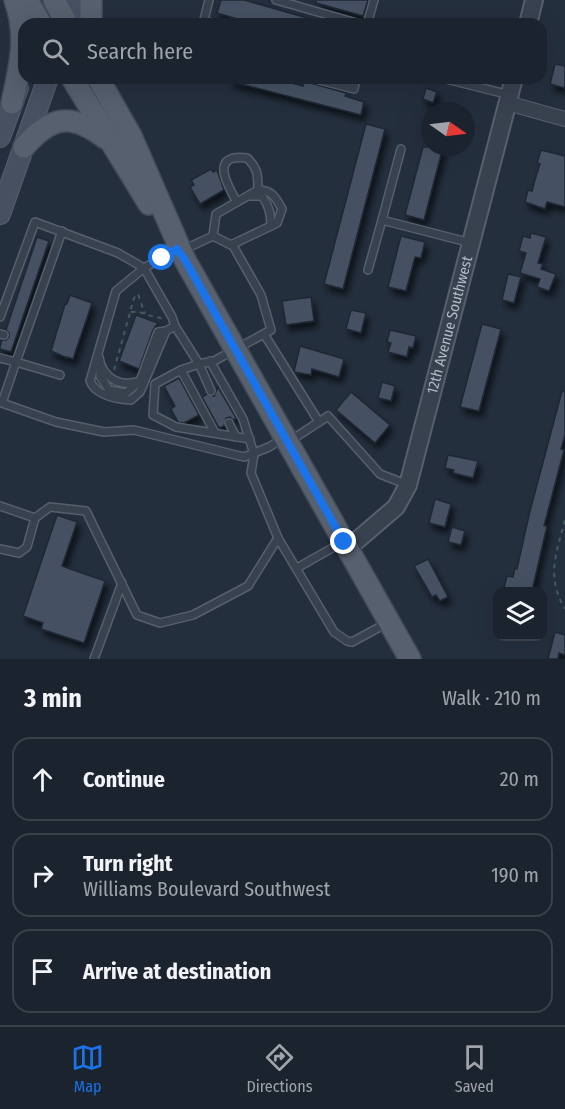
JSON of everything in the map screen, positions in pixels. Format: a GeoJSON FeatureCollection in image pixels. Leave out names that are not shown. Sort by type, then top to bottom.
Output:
{"type":"FeatureCollection","features":[{"type":"Feature","properties":{"kind":"main road"},"geometry":{"type":"LineString","coordinates":[[15,0],[21,18]]}},
{"type":"Feature","properties":{"kind":"main road"},"geometry":{"type":"LineString","coordinates":[[27,0],[38,18]]}},
{"type":"Feature","properties":{"kind":"main road"},"geometry":{"type":"LineString","coordinates":[[44,18],[52,0]]}},
{"type":"Feature","properties":{"kind":"main road"},"geometry":{"type":"LineString","coordinates":[[52,0],[64,18]]}},
{"type":"Feature","properties":{"kind":"main road"},"geometry":{"type":"LineString","coordinates":[[70,18],[76,0]]}},
{"type":"Feature","properties":{"kind":"main road"},"geometry":{"type":"LineString","coordinates":[[91,0],[91,18]]}},
{"type":"Feature","properties":{"kind":"main road"},"geometry":{"type":"LineString","coordinates":[[12,103],[18,73]]}},
{"type":"Feature","properties":{"kind":"main road"},"geometry":{"type":"LineString","coordinates":[[0,136],[19,84]]}},
{"type":"Feature","properties":{"kind":"main road"},"geometry":{"type":"LineString","coordinates":[[0,214],[46,84]]}},
{"type":"Feature","properties":{"kind":"main road"},"geometry":{"type":"LineString","coordinates":[[75,84],[108,140],[181,252],[410,659]]}},
{"type":"Feature","properties":{"kind":"main road"},"geometry":{"type":"LineString","coordinates":[[101,84],[131,136]]}},
{"type":"Feature","properties":{"kind":"main road"},"geometry":{"type":"LineString","coordinates":[[110,84],[181,252]]}},
{"type":"Feature","properties":{"kind":"main road"},"geometry":{"type":"LineString","coordinates":[[24,147],[38,131],[52,124],[68,121],[79,121],[88,125],[108,140]]}},
{"type":"Feature","properties":{"kind":"street"},"geometry":{"type":"LineString","coordinates":[[530,18],[534,0]]}},
{"type":"Feature","properties":{"kind":"street","name":"12th Avenue Southwest"},"geometry":{"type":"LineString","coordinates":[[346,545],[396,507],[408,485],[512,84]]}},
{"type":"Feature","properties":{"kind":"street"},"geometry":{"type":"LineString","coordinates":[[508,99],[565,119]]}},
{"type":"Feature","properties":{"kind":"lane"},"geometry":{"type":"LineString","coordinates":[[205,18],[209,0]]}},
{"type":"Feature","properties":{"kind":"lane"},"geometry":{"type":"LineString","coordinates":[[276,0],[339,18]]}},
{"type":"Feature","properties":{"kind":"lane"},"geometry":{"type":"LineString","coordinates":[[369,18],[374,0]]}},
{"type":"Feature","properties":{"kind":"lane"},"geometry":{"type":"LineString","coordinates":[[335,84],[354,89],[355,84]]}},
{"type":"Feature","properties":{"kind":"lane"},"geometry":{"type":"LineString","coordinates":[[461,84],[508,99]]}},
{"type":"Feature","properties":{"kind":"lane"},"geometry":{"type":"LineString","coordinates":[[368,270],[401,149]]}},
{"type":"Feature","properties":{"kind":"lane"},"geometry":{"type":"LineString","coordinates":[[237,202],[225,181],[223,171],[231,159],[247,158],[254,165],[258,172],[258,190]]}},
{"type":"Feature","properties":{"kind":"lane"},"geometry":{"type":"LineString","coordinates":[[213,236],[216,214],[258,190],[267,190],[275,196],[282,209],[277,223],[232,244]]}},
{"type":"Feature","properties":{"kind":"lane"},"geometry":{"type":"LineString","coordinates":[[248,196],[261,196],[270,212],[271,226]]}},
{"type":"Feature","properties":{"kind":"lane"},"geometry":{"type":"LineString","coordinates":[[382,220],[471,243]]}},
{"type":"Feature","properties":{"kind":"lane"},"geometry":{"type":"LineString","coordinates":[[9,320],[0,317],[20,261],[30,247],[35,222],[62,231],[118,253],[144,268],[175,326],[199,364],[212,392]]}},
{"type":"Feature","properties":{"kind":"lane"},"geometry":{"type":"LineString","coordinates":[[62,231],[49,253],[19,340],[16,362],[1,403],[56,422],[104,432],[134,430],[244,457],[286,440],[328,416],[380,474],[408,485]]}},
{"type":"Feature","properties":{"kind":"lane"},"geometry":{"type":"LineString","coordinates":[[166,331],[140,393],[131,400],[98,392],[92,386],[90,381],[116,291],[144,268],[213,236],[232,244],[261,295],[271,330],[236,350],[210,362],[181,370],[155,384],[153,415],[176,427],[250,439]]}},
{"type":"Feature","properties":{"kind":"lane"},"geometry":{"type":"LineString","coordinates":[[20,261],[28,265]]}},
{"type":"Feature","properties":{"kind":"lane"},"geometry":{"type":"LineString","coordinates":[[15,275],[23,278]]}},
{"type":"Feature","properties":{"kind":"lane"},"geometry":{"type":"LineString","coordinates":[[10,289],[19,292]]}},
{"type":"Feature","properties":{"kind":"lane"},"geometry":{"type":"LineString","coordinates":[[4,304],[14,307]]}},
{"type":"Feature","properties":{"kind":"lane"},"geometry":{"type":"LineString","coordinates":[[98,354],[100,376],[109,390],[126,393],[140,381],[158,332],[175,326]]}},
{"type":"Feature","properties":{"kind":"lane"},"geometry":{"type":"LineString","coordinates":[[264,334],[319,422]]}},
{"type":"Feature","properties":{"kind":"lane"},"geometry":{"type":"LineString","coordinates":[[0,357],[60,375]]}},
{"type":"Feature","properties":{"kind":"lane"},"geometry":{"type":"LineString","coordinates":[[210,362],[243,419],[254,454],[251,473],[278,538],[334,632],[352,642],[389,621]]}},
{"type":"Feature","properties":{"kind":"lane"},"geometry":{"type":"LineString","coordinates":[[100,368],[113,380],[130,384],[140,381]]}},
{"type":"Feature","properties":{"kind":"lane"},"geometry":{"type":"LineString","coordinates":[[181,370],[215,434]]}},
{"type":"Feature","properties":{"kind":"lane"},"geometry":{"type":"LineString","coordinates":[[229,423],[236,437]]}},
{"type":"Feature","properties":{"kind":"lane"},"geometry":{"type":"LineString","coordinates":[[0,506],[35,518]]}},
{"type":"Feature","properties":{"kind":"lane"},"geometry":{"type":"LineString","coordinates":[[0,549],[19,553],[27,547],[35,518],[50,507],[86,511],[137,615],[160,622],[193,615],[248,586],[278,538]]}},
{"type":"Feature","properties":{"kind":"lane"},"geometry":{"type":"LineString","coordinates":[[297,568],[346,545]]}},
{"type":"Feature","properties":{"kind":"lane"},"geometry":{"type":"LineString","coordinates":[[94,659],[122,583]]}},
{"type":"Feature","properties":{"kind":"path"},"geometry":{"type":"LineString","coordinates":[[108,375],[115,369],[134,298],[138,294],[145,314]]}},
{"type":"Feature","properties":{"kind":"path"},"geometry":{"type":"LineString","coordinates":[[131,312],[139,310],[156,318],[172,317]]}},
{"type":"Feature","properties":{"kind":"path"},"geometry":{"type":"LineString","coordinates":[[565,520],[553,567],[553,581],[565,609]]}},
{"type":"Feature","properties":{"kind":"building"},"geometry":{"type":"Polygon","coordinates":[[[221,0],[244,0],[307,18],[234,18],[217,13],[221,0]]]}},
{"type":"Feature","properties":{"kind":"building"},"geometry":{"type":"Polygon","coordinates":[[[316,0],[368,0],[363,16],[316,3],[316,0]]]}},
{"type":"Feature","properties":{"kind":"building"},"geometry":{"type":"Polygon","coordinates":[[[555,64],[565,66],[565,88],[550,84],[555,64]]]}},
{"type":"Feature","properties":{"kind":"building"},"geometry":{"type":"Polygon","coordinates":[[[241,84],[303,86],[303,84],[314,84],[346,93],[345,96],[364,102],[361,115],[241,84]]]}},
{"type":"Feature","properties":{"kind":"building"},"geometry":{"type":"Polygon","coordinates":[[[426,88],[437,92],[433,102],[423,99],[426,88]]]}},
{"type":"Feature","properties":{"kind":"building"},"geometry":{"type":"Polygon","coordinates":[[[366,124],[385,129],[343,289],[324,284],[366,124]]]}},
{"type":"Feature","properties":{"kind":"building"},"geometry":{"type":"Polygon","coordinates":[[[541,150],[565,156],[565,207],[547,202],[545,209],[525,202],[528,190],[532,191],[540,164],[537,163],[541,150]]]}},
{"type":"Feature","properties":{"kind":"building"},"geometry":{"type":"Polygon","coordinates":[[[421,155],[441,156],[424,220],[405,215],[421,155]]]}},
{"type":"Feature","properties":{"kind":"building"},"geometry":{"type":"Polygon","coordinates":[[[211,169],[213,172],[217,170],[224,190],[200,204],[190,187],[194,185],[191,180],[211,169]]]}},
{"type":"Feature","properties":{"kind":"building"},"geometry":{"type":"Polygon","coordinates":[[[531,233],[546,237],[538,263],[543,264],[541,269],[556,274],[549,291],[537,287],[540,279],[520,273],[526,253],[519,251],[523,236],[530,238],[531,233]]]}},
{"type":"Feature","properties":{"kind":"building"},"geometry":{"type":"Polygon","coordinates":[[[401,236],[425,242],[421,258],[415,257],[406,291],[388,287],[401,236]]]}},
{"type":"Feature","properties":{"kind":"building"},"geometry":{"type":"Polygon","coordinates":[[[37,237],[49,241],[11,352],[0,349],[2,340],[9,337],[6,330],[37,237]]]}},
{"type":"Feature","properties":{"kind":"building"},"geometry":{"type":"Polygon","coordinates":[[[508,274],[521,277],[514,303],[502,300],[508,274]]]}},
{"type":"Feature","properties":{"kind":"building"},"geometry":{"type":"Polygon","coordinates":[[[70,295],[92,303],[73,359],[51,351],[65,304],[70,295]]]}},
{"type":"Feature","properties":{"kind":"building"},"geometry":{"type":"Polygon","coordinates":[[[311,297],[314,321],[286,325],[282,301],[311,297]]]}},
{"type":"Feature","properties":{"kind":"building"},"geometry":{"type":"Polygon","coordinates":[[[351,310],[366,313],[361,333],[346,329],[351,310]]]}},
{"type":"Feature","properties":{"kind":"building"},"geometry":{"type":"Polygon","coordinates":[[[136,315],[158,323],[153,330],[139,369],[119,361],[136,315]]]}},
{"type":"Feature","properties":{"kind":"building"},"geometry":{"type":"Polygon","coordinates":[[[482,324],[501,329],[479,411],[460,407],[482,324]]]}},
{"type":"Feature","properties":{"kind":"building"},"geometry":{"type":"Polygon","coordinates":[[[390,330],[416,336],[413,348],[409,347],[407,357],[388,352],[391,343],[387,342],[390,330]]]}},
{"type":"Feature","properties":{"kind":"building"},"geometry":{"type":"Polygon","coordinates":[[[300,346],[344,359],[339,377],[312,369],[311,375],[294,372],[300,346]]]}},
{"type":"Feature","properties":{"kind":"building"},"geometry":{"type":"Polygon","coordinates":[[[179,378],[199,415],[184,423],[178,422],[171,409],[175,406],[164,386],[179,378]]]}},
{"type":"Feature","properties":{"kind":"building"},"geometry":{"type":"Polygon","coordinates":[[[382,382],[395,386],[391,401],[378,398],[382,382]]]}},
{"type":"Feature","properties":{"kind":"building"},"geometry":{"type":"Polygon","coordinates":[[[218,387],[236,418],[234,420],[230,417],[226,418],[224,426],[219,428],[202,397],[207,394],[214,396],[218,387]]]}},
{"type":"Feature","properties":{"kind":"building"},"geometry":{"type":"Polygon","coordinates":[[[562,391],[565,392],[565,435],[561,449],[564,450],[544,526],[547,526],[533,587],[504,587],[507,576],[513,577],[515,568],[517,569],[562,391]]]}},
{"type":"Feature","properties":{"kind":"building"},"geometry":{"type":"Polygon","coordinates":[[[351,392],[390,425],[375,443],[336,410],[351,392]]]}},
{"type":"Feature","properties":{"kind":"building"},"geometry":{"type":"Polygon","coordinates":[[[448,455],[478,461],[473,478],[453,473],[454,470],[445,468],[448,455]]]}},
{"type":"Feature","properties":{"kind":"building"},"geometry":{"type":"Polygon","coordinates":[[[435,499],[451,504],[445,527],[429,523],[435,499]]]}},
{"type":"Feature","properties":{"kind":"building"},"geometry":{"type":"Polygon","coordinates":[[[57,515],[77,522],[62,566],[105,581],[84,643],[41,629],[43,623],[23,616],[57,515]]]}},
{"type":"Feature","properties":{"kind":"building"},"geometry":{"type":"Polygon","coordinates":[[[452,527],[465,531],[461,545],[448,542],[452,527]]]}},
{"type":"Feature","properties":{"kind":"building"},"geometry":{"type":"Polygon","coordinates":[[[428,559],[448,597],[440,601],[436,595],[432,597],[414,566],[428,559]]]}},
{"type":"Feature","properties":{"kind":"building"},"geometry":{"type":"Polygon","coordinates":[[[555,632],[565,635],[565,655],[559,653],[558,659],[548,659],[555,632]]]}},
{"type":"Feature","properties":{"kind":"route"},"geometry":{"type":"LineString","coordinates":[[162,258],[177,249],[185,260],[344,542]]}}]}
